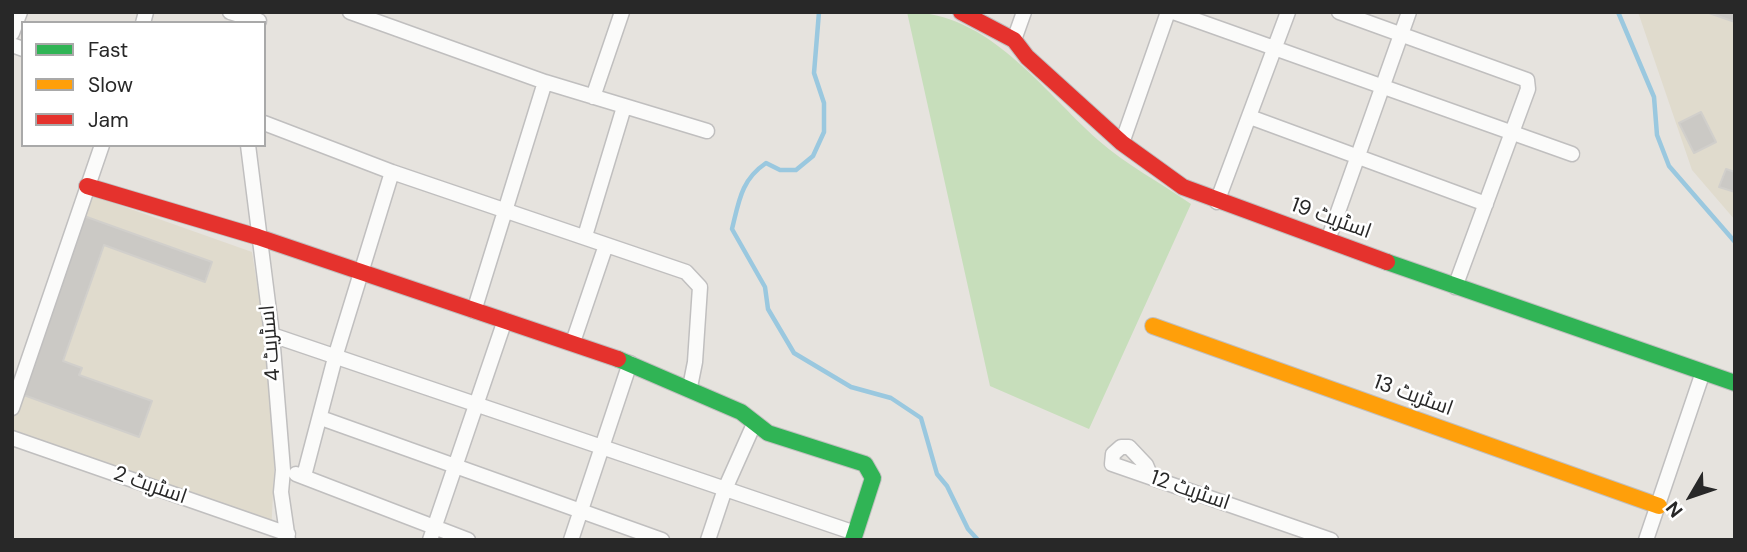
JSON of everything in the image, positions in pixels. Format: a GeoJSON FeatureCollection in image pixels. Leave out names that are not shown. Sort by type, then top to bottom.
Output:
{"type":"FeatureCollection","features":[{"type":"Feature","properties":{"kind":"street"},"geometry":{"type":"LineString","coordinates":[[12,33],[20,12]]}},
{"type":"Feature","properties":{"kind":"street"},"geometry":{"type":"LineString","coordinates":[[230,12],[260,19]]}},
{"type":"Feature","properties":{"kind":"street"},"geometry":{"type":"LineString","coordinates":[[350,12],[545,82],[707,131]]}},
{"type":"Feature","properties":{"kind":"street"},"geometry":{"type":"LineString","coordinates":[[593,97],[622,12]]}},
{"type":"Feature","properties":{"kind":"street","name":"اسٹریٹ 19"},"geometry":{"type":"LineString","coordinates":[[961,12],[1014,40],[1027,57],[1122,142],[1183,187],[1217,202],[1455,287],[1735,383]]}},
{"type":"Feature","properties":{"kind":"street"},"geometry":{"type":"LineString","coordinates":[[1014,40],[1024,12]]}},
{"type":"Feature","properties":{"kind":"street"},"geometry":{"type":"LineString","coordinates":[[1122,142],[1171,12],[1572,154]]}},
{"type":"Feature","properties":{"kind":"street"},"geometry":{"type":"LineString","coordinates":[[1217,202],[1288,12]]}},
{"type":"Feature","properties":{"kind":"street"},"geometry":{"type":"LineString","coordinates":[[1339,12],[1527,80],[1528,89],[1455,287]]}},
{"type":"Feature","properties":{"kind":"street"},"geometry":{"type":"LineString","coordinates":[[1328,240],[1409,12]]}},
{"type":"Feature","properties":{"kind":"street"},"geometry":{"type":"LineString","coordinates":[[474,311],[545,82]]}},
{"type":"Feature","properties":{"kind":"street"},"geometry":{"type":"LineString","coordinates":[[585,236],[624,107]]}},
{"type":"Feature","properties":{"kind":"street"},"geometry":{"type":"LineString","coordinates":[[1250,117],[1486,204]]}},
{"type":"Feature","properties":{"kind":"street"},"geometry":{"type":"LineString","coordinates":[[266,124],[392,172],[686,272],[700,287],[695,362],[690,387]]}},
{"type":"Feature","properties":{"kind":"street"},"geometry":{"type":"LineString","coordinates":[[12,408],[101,147]]}},
{"type":"Feature","properties":{"kind":"street","name":"اسٹریٹ 4"},"geometry":{"type":"LineString","coordinates":[[248,147],[272,335],[284,470],[281,492],[288,537]]}},
{"type":"Feature","properties":{"kind":"street"},"geometry":{"type":"LineString","coordinates":[[304,476],[336,354],[392,172]]}},
{"type":"Feature","properties":{"kind":"street"},"geometry":{"type":"LineString","coordinates":[[87,186],[258,237],[630,363],[690,387],[741,412],[768,433],[865,464],[873,478],[854,536],[603,446],[336,354],[272,335]]}},
{"type":"Feature","properties":{"kind":"street"},"geometry":{"type":"LineString","coordinates":[[573,342],[606,245]]}},
{"type":"Feature","properties":{"kind":"street"},"geometry":{"type":"LineString","coordinates":[[432,533],[505,320]]}},
{"type":"Feature","properties":{"kind":"street","name":"اسٹریٹ 13"},"geometry":{"type":"LineString","coordinates":[[1153,326],[1659,506]]}},
{"type":"Feature","properties":{"kind":"street"},"geometry":{"type":"LineString","coordinates":[[571,540],[630,363]]}},
{"type":"Feature","properties":{"kind":"street"},"geometry":{"type":"LineString","coordinates":[[1647,540],[1703,372]]}},
{"type":"Feature","properties":{"kind":"street"},"geometry":{"type":"LineString","coordinates":[[321,418],[662,540]]}},
{"type":"Feature","properties":{"kind":"street"},"geometry":{"type":"LineString","coordinates":[[708,540],[725,489],[754,424]]}},
{"type":"Feature","properties":{"kind":"street","name":"اسٹریٹ 2"},"geometry":{"type":"LineString","coordinates":[[12,439],[288,537]]}},
{"type":"Feature","properties":{"kind":"street","name":"اسٹریٹ 12"},"geometry":{"type":"LineString","coordinates":[[1151,477],[1146,465],[1129,447],[1121,447],[1113,454],[1112,464],[1331,540]]}},
{"type":"Feature","properties":{"kind":"street"},"geometry":{"type":"LineString","coordinates":[[284,470],[304,476],[432,533],[468,540]]}},
{"type":"Feature","properties":{"kind":"shaded area"},"geometry":{"type":"Polygon","coordinates":[[[1638,12],[1735,12],[1735,220],[1692,170],[1638,12]]]}},
{"type":"Feature","properties":{"kind":"shaded area"},"geometry":{"type":"Polygon","coordinates":[[[91,195],[252,252],[264,329],[275,454],[271,534],[12,443],[12,418],[91,195]]]}},
{"type":"Feature","properties":{"kind":"green space"},"geometry":{"type":"Polygon","coordinates":[[[907,12],[936,15],[964,25],[989,39],[1035,78],[1109,149],[1191,204],[1089,429],[990,386],[907,12]]]}},
{"type":"Feature","properties":{"kind":"building"},"geometry":{"type":"Polygon","coordinates":[[[1706,12],[1735,12],[1735,22],[1706,12]]]}},
{"type":"Feature","properties":{"kind":"building"},"geometry":{"type":"Polygon","coordinates":[[[1701,112],[1716,142],[1694,153],[1679,123],[1701,112]]]}},
{"type":"Feature","properties":{"kind":"building"},"geometry":{"type":"Polygon","coordinates":[[[1726,169],[1735,172],[1735,192],[1719,187],[1726,169]]]}},
{"type":"Feature","properties":{"kind":"building"},"geometry":{"type":"Polygon","coordinates":[[[84,216],[212,262],[205,282],[104,245],[63,361],[82,368],[79,375],[152,401],[139,437],[21,394],[84,216]]]}},
{"type":"Feature","properties":{"kind":"waterway"},"geometry":{"type":"LineString","coordinates":[[819,12],[814,73],[824,103],[824,132],[813,156],[796,170],[780,170],[766,163],[751,177],[742,192],[732,229],[765,287],[768,309],[794,353],[851,387],[891,398],[921,418],[937,474],[947,486],[968,529],[978,540]]}},
{"type":"Feature","properties":{"kind":"waterway"},"geometry":{"type":"LineString","coordinates":[[1618,12],[1654,97],[1657,135],[1669,166],[1735,242]]}},
{"type":"Feature","properties":{"kind":"traffic: fast"},"geometry":{"type":"LineString","coordinates":[[1387,262],[1735,383]]}},
{"type":"Feature","properties":{"kind":"traffic: fast"},"geometry":{"type":"LineString","coordinates":[[618,359],[741,412],[768,433],[865,464],[873,478],[853,540]]}},
{"type":"Feature","properties":{"kind":"traffic: slow"},"geometry":{"type":"LineString","coordinates":[[1153,326],[1659,506]]}},
{"type":"Feature","properties":{"kind":"traffic: jam"},"geometry":{"type":"LineString","coordinates":[[961,12],[1014,40],[1027,57],[1122,143],[1183,187],[1387,262]]}},
{"type":"Feature","properties":{"kind":"traffic: jam"},"geometry":{"type":"LineString","coordinates":[[87,186],[258,237],[618,359]]}}]}
